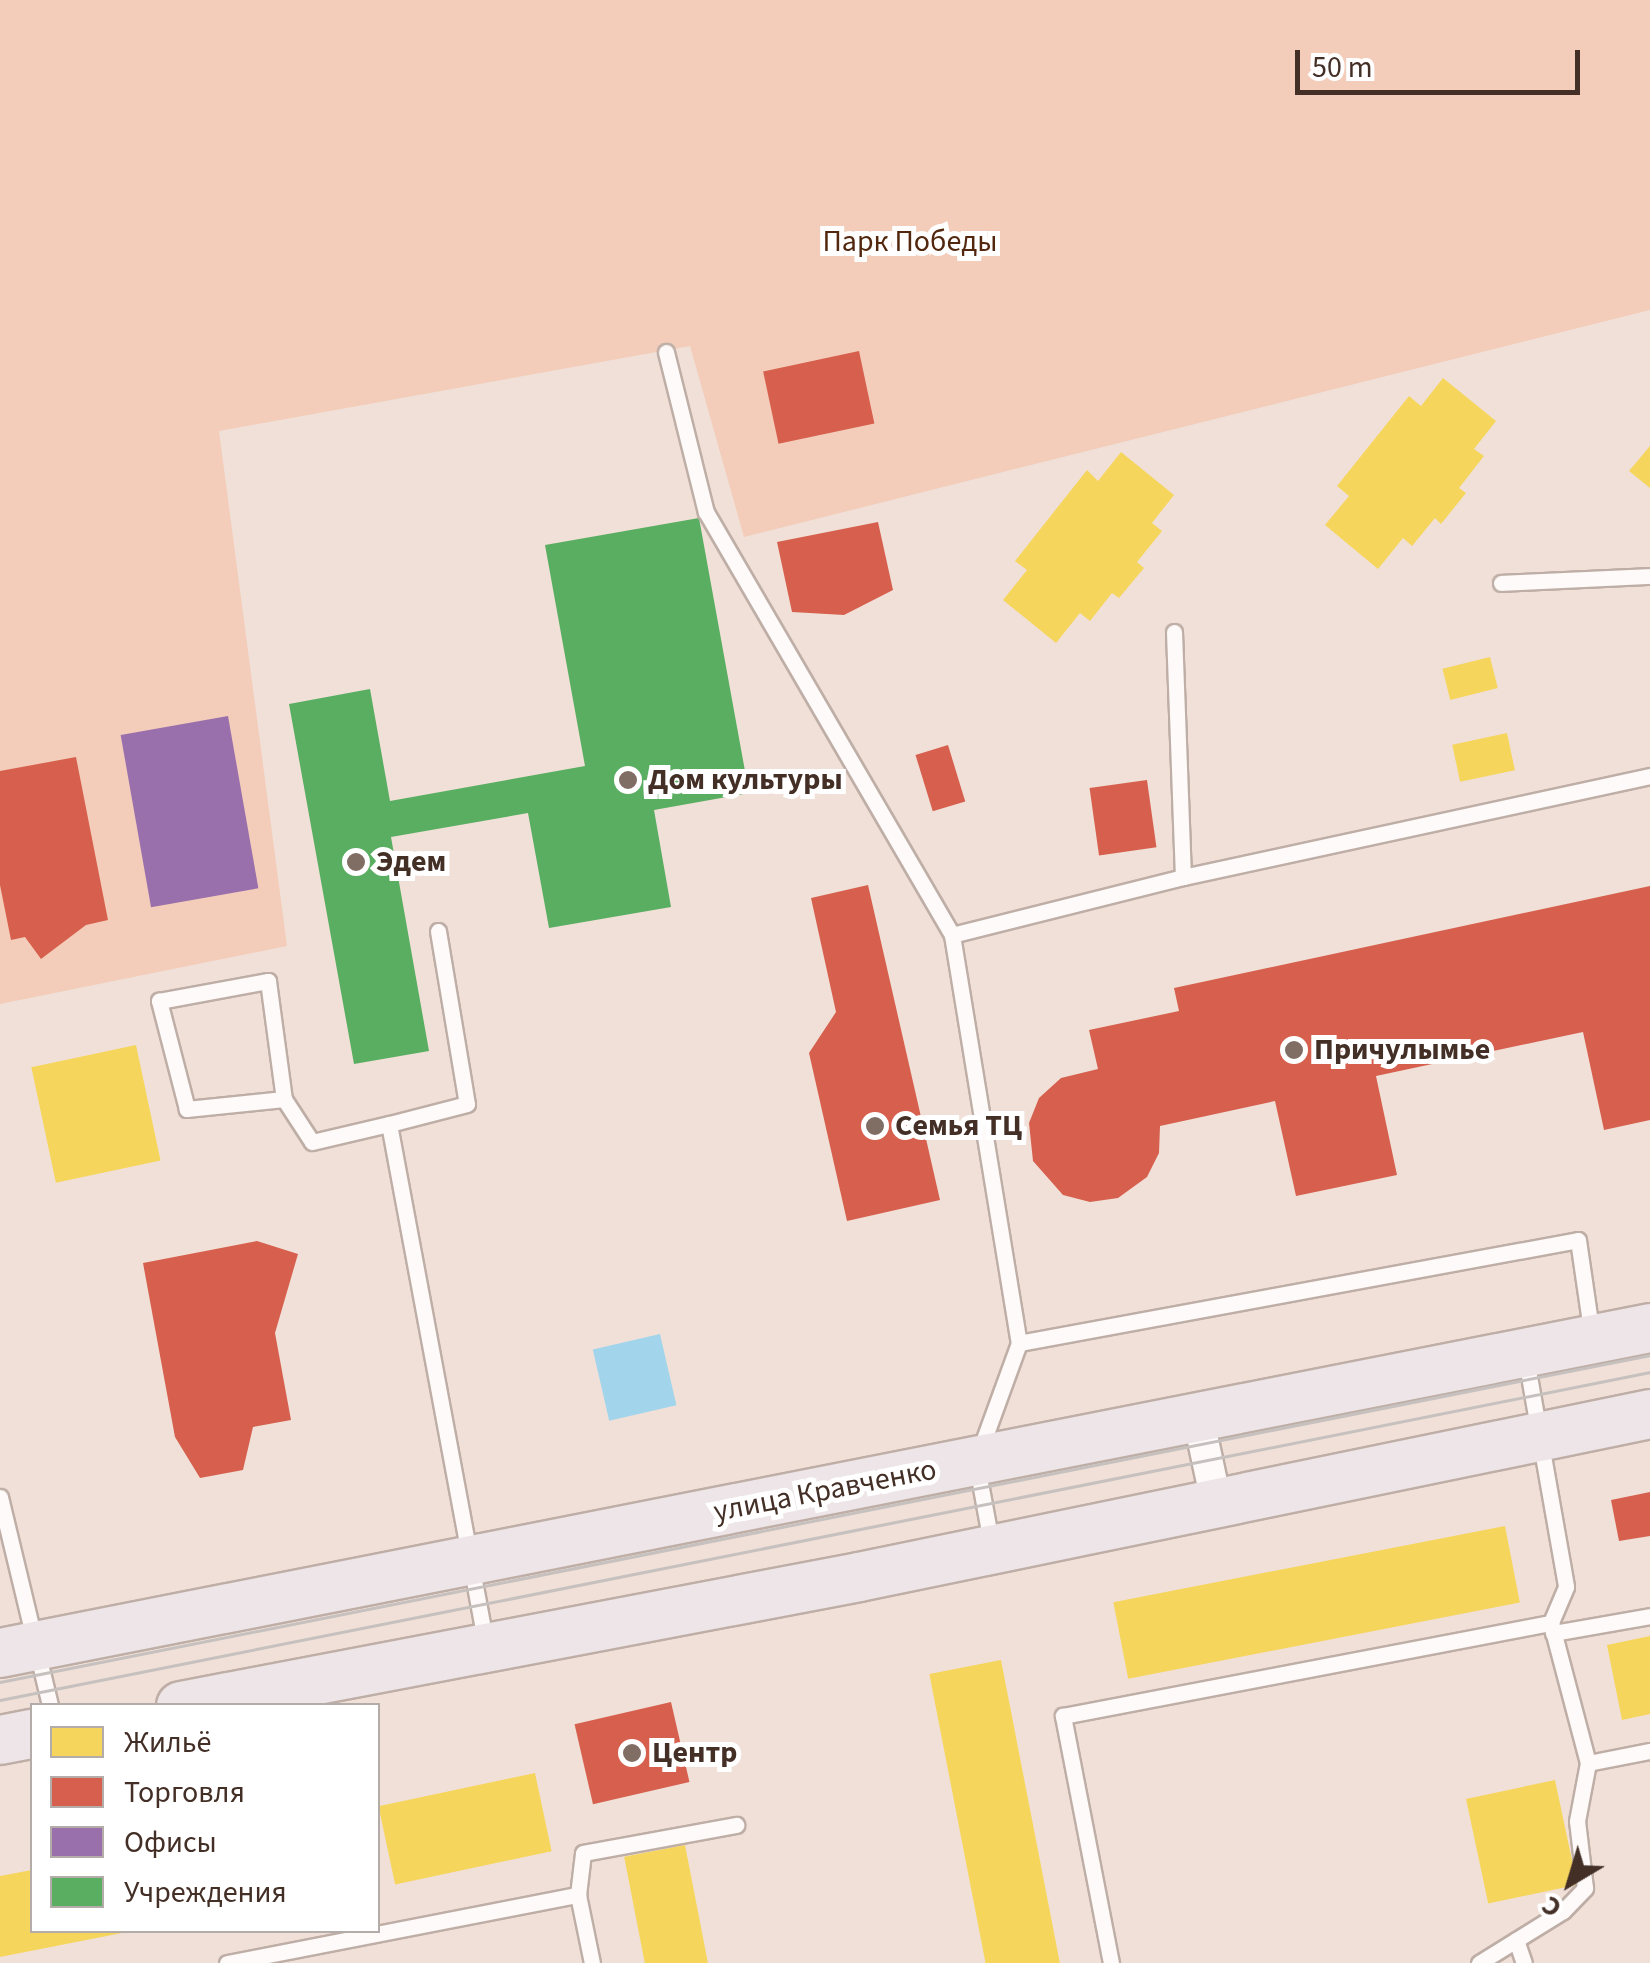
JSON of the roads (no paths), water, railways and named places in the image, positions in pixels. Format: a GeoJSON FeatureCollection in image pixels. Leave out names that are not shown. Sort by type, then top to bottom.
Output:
{"type":"FeatureCollection","features":[{"type":"Feature","properties":{"kind":"main road","name":"улица Кравченко"},"geometry":{"type":"LineString","coordinates":[[18,1650],[1650,1328]]}},
{"type":"Feature","properties":{"kind":"main road"},"geometry":{"type":"LineString","coordinates":[[196,1703],[992,1548],[1650,1414]]}},
{"type":"Feature","properties":{"kind":"main road"},"geometry":{"type":"LineString","coordinates":[[0,1740],[30,1734]]}},
{"type":"Feature","properties":{"kind":"street"},"geometry":{"type":"LineString","coordinates":[[1198,1417],[1216,1500]]}},
{"type":"Feature","properties":{"kind":"lane"},"geometry":{"type":"LineString","coordinates":[[666,352],[706,512],[952,936],[1019,1343],[976,1461],[992,1548]]}},
{"type":"Feature","properties":{"kind":"lane"},"geometry":{"type":"LineString","coordinates":[[1501,583],[1650,576]]}},
{"type":"Feature","properties":{"kind":"lane"},"geometry":{"type":"LineString","coordinates":[[1174,632],[1183,877]]}},
{"type":"Feature","properties":{"kind":"lane"},"geometry":{"type":"LineString","coordinates":[[952,936],[1183,877],[1650,776]]}},
{"type":"Feature","properties":{"kind":"lane"},"geometry":{"type":"LineString","coordinates":[[284,1099],[188,1109],[159,1001],[268,981],[284,1099],[312,1142],[389,1124],[468,1104],[438,931]]}},
{"type":"Feature","properties":{"kind":"lane"},"geometry":{"type":"LineString","coordinates":[[389,1124],[486,1646]]}},
{"type":"Feature","properties":{"kind":"lane"},"geometry":{"type":"LineString","coordinates":[[1019,1343],[1578,1240],[1592,1340]]}},
{"type":"Feature","properties":{"kind":"lane"},"geometry":{"type":"LineString","coordinates":[[1478,1963],[1563,1912],[1585,1888],[1577,1821],[1588,1763],[1552,1628],[1566,1586],[1525,1353]]}},
{"type":"Feature","properties":{"kind":"lane"},"geometry":{"type":"LineString","coordinates":[[0,1496],[18,1650],[48,1703]]}},
{"type":"Feature","properties":{"kind":"lane"},"geometry":{"type":"LineString","coordinates":[[1111,1963],[1063,1716],[1552,1628],[1650,1616]]}},
{"type":"Feature","properties":{"kind":"lane"},"geometry":{"type":"LineString","coordinates":[[1588,1763],[1650,1751]]}},
{"type":"Feature","properties":{"kind":"lane"},"geometry":{"type":"LineString","coordinates":[[592,1963],[578,1895],[583,1852],[736,1825]]}},
{"type":"Feature","properties":{"kind":"lane"},"geometry":{"type":"LineString","coordinates":[[227,1963],[578,1895]]}},
{"type":"Feature","properties":{"kind":"lane"},"geometry":{"type":"LineString","coordinates":[[1516,1940],[1524,1963]]}},
{"type":"Feature","properties":{"kind":"water"},"geometry":{"type":"Polygon","coordinates":[[[660,1334],[676,1405],[609,1421],[593,1350],[660,1334]]]}},
{"type":"Feature","properties":{"kind":"tram line"},"geometry":{"type":"LineString","coordinates":[[0,1682],[1650,1355]]}},
{"type":"Feature","properties":{"kind":"tram line"},"geometry":{"type":"LineString","coordinates":[[0,1700],[1650,1372]]}},
{"type":"Feature","properties":{"kind":"place","name":"Дом культуры"},"geometry":{"type":"Point","coordinates":[628,780]}},
{"type":"Feature","properties":{"kind":"place","name":"Эдем"},"geometry":{"type":"Point","coordinates":[356,862]}},
{"type":"Feature","properties":{"kind":"place","name":"Причулымье"},"geometry":{"type":"Point","coordinates":[1294,1050]}},
{"type":"Feature","properties":{"kind":"place","name":"Семья ТЦ"},"geometry":{"type":"Point","coordinates":[875,1126]}},
{"type":"Feature","properties":{"kind":"place","name":"Центр"},"geometry":{"type":"Point","coordinates":[632,1753]}},
{"type":"Feature","properties":{"kind":"park label","name":"Парк Победы"},"geometry":{"type":"Point","coordinates":[910,242]}}]}
